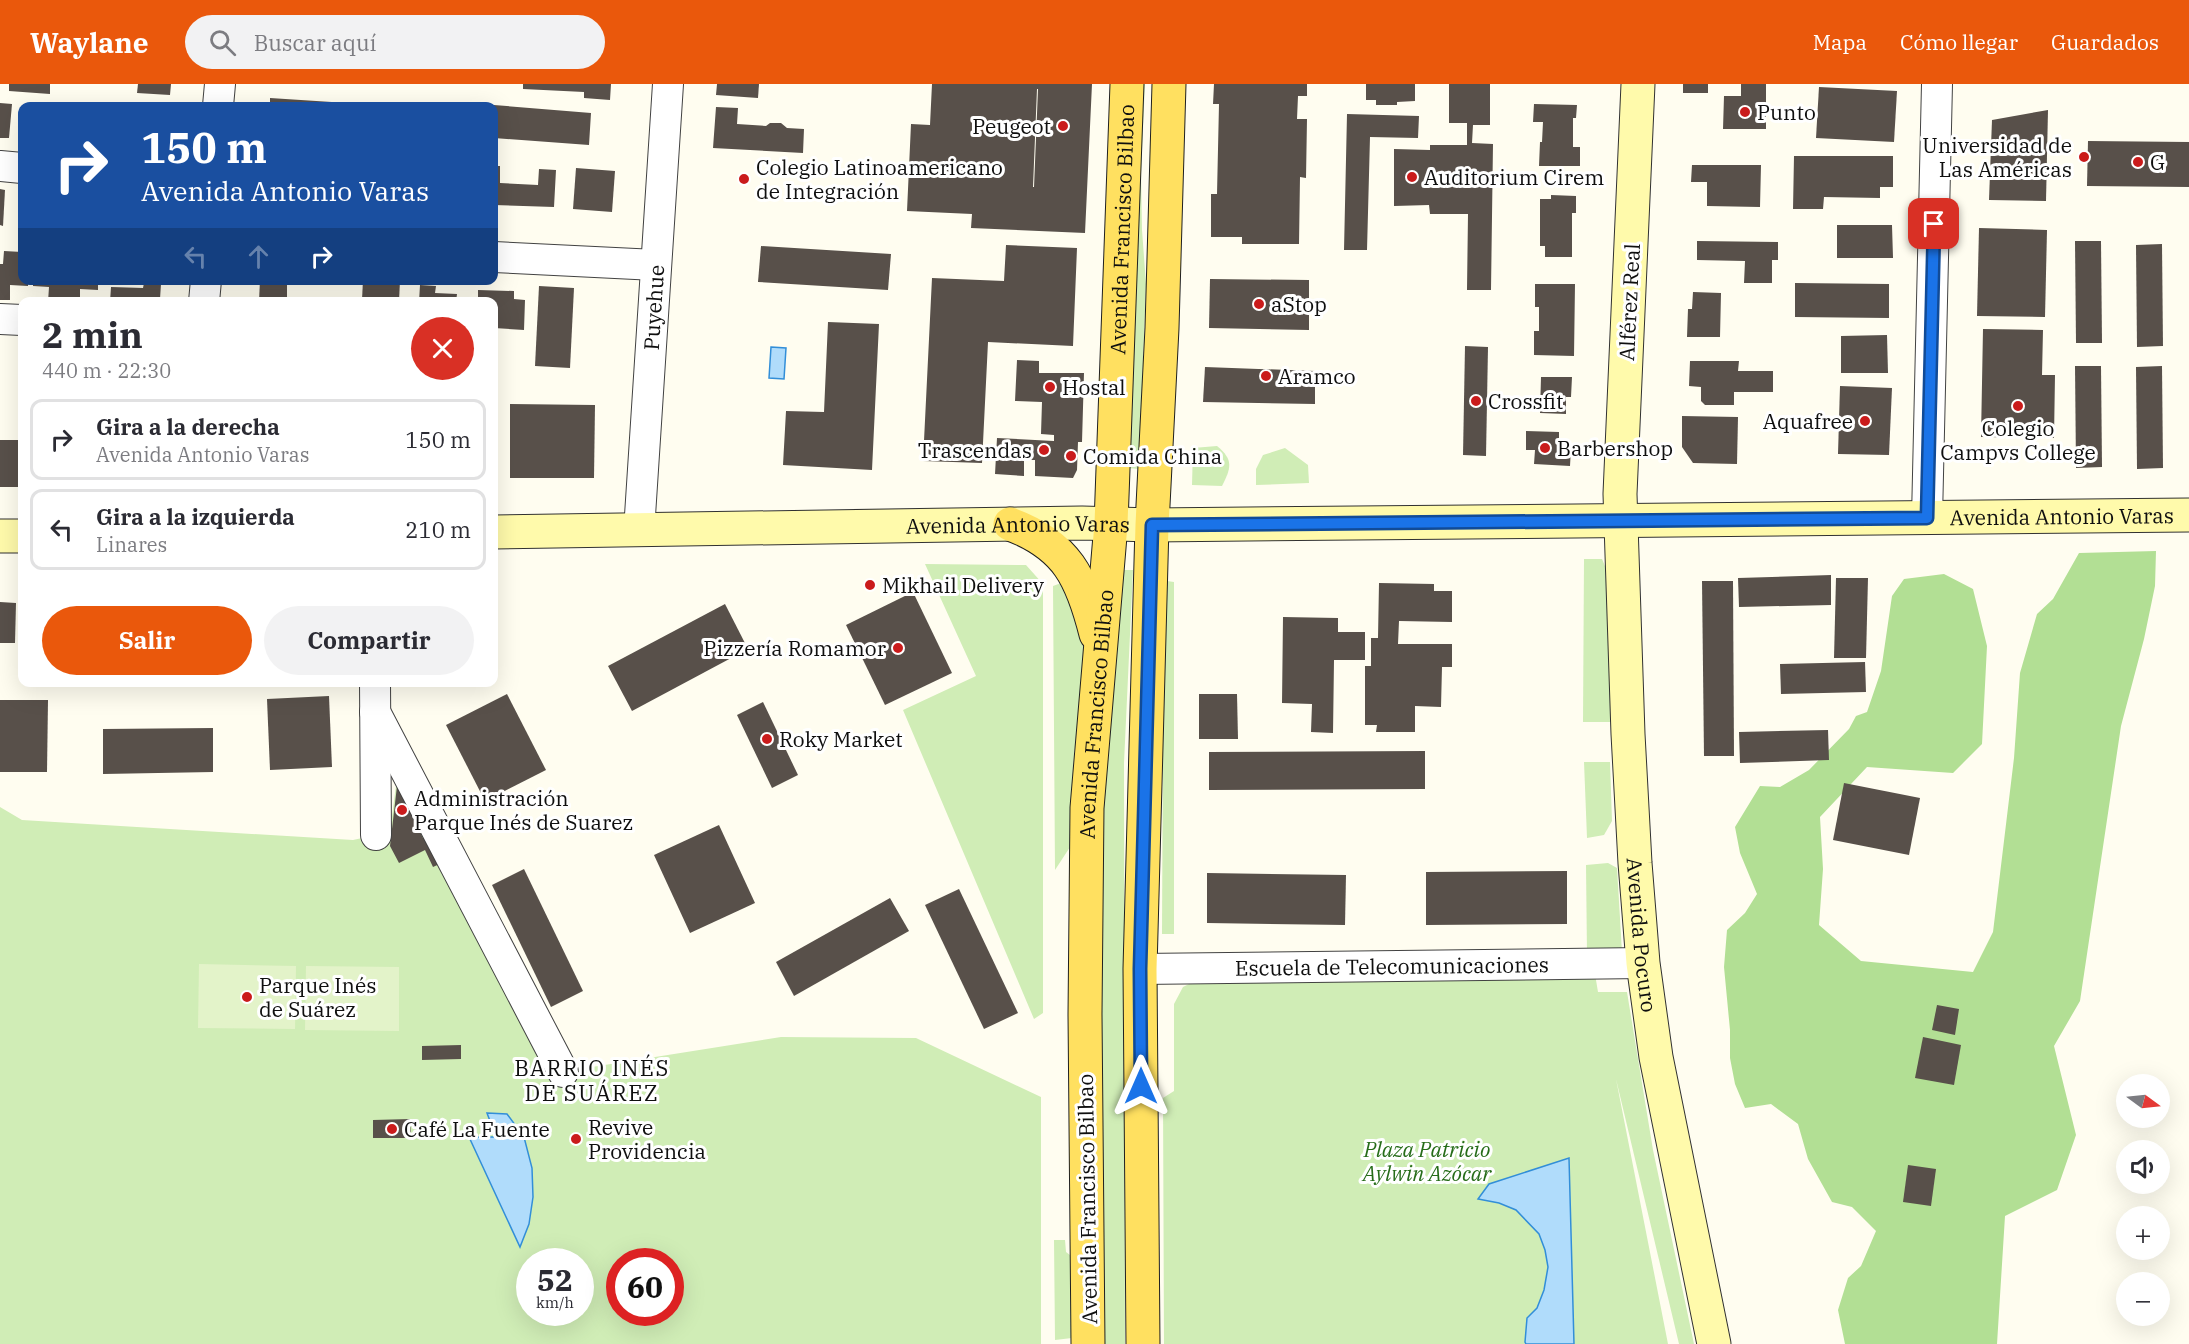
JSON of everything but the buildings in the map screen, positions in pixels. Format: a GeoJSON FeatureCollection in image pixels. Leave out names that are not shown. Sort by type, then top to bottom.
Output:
{"type":"FeatureCollection","features":[{"type":"Feature","properties":{"kind":"main road","name":"Avenida Francisco Bilbao"},"geometry":{"type":"LineString","coordinates":[[1088,1344],[1085,1014],[1087,808],[1111,524],[1127,84]]}},
{"type":"Feature","properties":{"kind":"main road","name":"Avenida Francisco Bilbao"},"geometry":{"type":"LineString","coordinates":[[1143,1344],[1140,969],[1152,525],[1162,328],[1169,84]]}},
{"type":"Feature","properties":{"kind":"main road","name":"Alférez Real"},"geometry":{"type":"LineString","coordinates":[[1620,521],[1638,84]]}},
{"type":"Feature","properties":{"kind":"main road","name":"Avenida Antonio Varas"},"geometry":{"type":"LineString","coordinates":[[498,532],[1010,524],[1152,525],[2189,515]]}},
{"type":"Feature","properties":{"kind":"main road","name":"Avenida Pocuro"},"geometry":{"type":"LineString","coordinates":[[1620,521],[1628,734],[1643,963],[1656,1057],[1714,1344]]}},
{"type":"Feature","properties":{"kind":"main road"},"geometry":{"type":"LineString","coordinates":[[1010,524],[1046,541],[1067,562],[1087,602],[1099,652]]}},
{"type":"Feature","properties":{"kind":"main road"},"geometry":{"type":"LineString","coordinates":[[0,536],[18,536]]}},
{"type":"Feature","properties":{"kind":"street"},"geometry":{"type":"LineString","coordinates":[[218,102],[220,84]]}},
{"type":"Feature","properties":{"kind":"street","name":"Puyehue"},"geometry":{"type":"LineString","coordinates":[[639,531],[668,84]]}},
{"type":"Feature","properties":{"kind":"street"},"geometry":{"type":"LineString","coordinates":[[1927,518],[1937,84]]}},
{"type":"Feature","properties":{"kind":"street"},"geometry":{"type":"LineString","coordinates":[[0,166],[18,168]]}},
{"type":"Feature","properties":{"kind":"street"},"geometry":{"type":"LineString","coordinates":[[498,256],[656,265]]}},
{"type":"Feature","properties":{"kind":"street"},"geometry":{"type":"LineString","coordinates":[[0,319],[18,320]]}},
{"type":"Feature","properties":{"kind":"street"},"geometry":{"type":"LineString","coordinates":[[375,687],[376,835]]}},
{"type":"Feature","properties":{"kind":"street"},"geometry":{"type":"LineString","coordinates":[[375,712],[563,1072]]}},
{"type":"Feature","properties":{"kind":"street","name":"Escuela de Telecomunicaciones"},"geometry":{"type":"LineString","coordinates":[[1140,969],[1643,963]]}},
{"type":"Feature","properties":{"kind":"green space"},"geometry":{"type":"Polygon","coordinates":[[[1142,84],[1145,84],[1141,173],[1146,284],[1139,469],[1127,468],[1142,84]]]}},
{"type":"Feature","properties":{"kind":"green space"},"geometry":{"type":"Polygon","coordinates":[[[1217,446],[1226,456],[1229,464],[1222,486],[1192,485],[1193,448],[1217,446]]]}},
{"type":"Feature","properties":{"kind":"green space"},"geometry":{"type":"Polygon","coordinates":[[[1285,448],[1308,465],[1309,483],[1256,485],[1256,469],[1263,455],[1285,448]]]}},
{"type":"Feature","properties":{"kind":"green space"},"geometry":{"type":"Polygon","coordinates":[[[2156,551],[2155,586],[2144,639],[2121,726],[2080,1001],[2054,1046],[2076,1135],[2057,1190],[2005,1216],[1997,1344],[1845,1344],[1838,1310],[1848,1278],[1861,1266],[1876,1231],[1852,1207],[1832,1202],[1808,1159],[1798,1124],[1771,1104],[1745,1108],[1735,1084],[1730,1058],[1730,1030],[1724,967],[1727,930],[1745,913],[1757,894],[1740,853],[1735,827],[1760,786],[1780,787],[1809,770],[1849,729],[1856,716],[1867,712],[1881,671],[1892,596],[1904,579],[1944,574],[1973,589],[1987,646],[1982,744],[1953,773],[1867,767],[1820,817],[1823,869],[1819,925],[1861,961],[1973,972],[1993,932],[2014,758],[2020,673],[2037,614],[2053,599],[2079,553],[2156,551]]]}},
{"type":"Feature","properties":{"kind":"green space"},"geometry":{"type":"Polygon","coordinates":[[[1584,559],[1602,559],[1607,571],[1611,722],[1583,722],[1584,559]]]}},
{"type":"Feature","properties":{"kind":"green space"},"geometry":{"type":"Polygon","coordinates":[[[925,564],[1026,565],[1043,584],[1043,1013],[1034,1019],[903,710],[976,676],[925,564]]]}},
{"type":"Feature","properties":{"kind":"green space"},"geometry":{"type":"Polygon","coordinates":[[[1117,570],[1133,570],[1124,763],[1125,1344],[1095,1344],[1094,953],[1117,570]]]}},
{"type":"Feature","properties":{"kind":"green space"},"geometry":{"type":"Polygon","coordinates":[[[1167,581],[1174,582],[1174,934],[1162,934],[1163,732],[1167,581]]]}},
{"type":"Feature","properties":{"kind":"green space"},"geometry":{"type":"Polygon","coordinates":[[[1064,582],[1084,642],[1085,660],[1074,755],[1072,844],[1055,870],[1053,586],[1064,582]]]}},
{"type":"Feature","properties":{"kind":"green space"},"geometry":{"type":"Polygon","coordinates":[[[1584,762],[1610,762],[1612,821],[1604,835],[1587,838],[1584,762]]]}},
{"type":"Feature","properties":{"kind":"green space","name":"Parque Inés de Suárez"},"geometry":{"type":"Polygon","coordinates":[[[398,770],[554,1073],[781,1037],[916,1038],[1041,1097],[1041,1344],[0,1344],[0,807],[22,820],[353,840],[390,832],[398,770]]]}},
{"type":"Feature","properties":{"kind":"green space"},"geometry":{"type":"Polygon","coordinates":[[[1608,863],[1617,868],[1622,952],[1587,955],[1586,865],[1608,863]]]}},
{"type":"Feature","properties":{"kind":"green space","name":"Parque Inés de Suárez"},"geometry":{"type":"Polygon","coordinates":[[[199,964],[296,966],[295,1029],[198,1028],[199,964]]]}},
{"type":"Feature","properties":{"kind":"green space","name":"Parque Inés de Suárez"},"geometry":{"type":"Polygon","coordinates":[[[306,966],[399,967],[399,1031],[305,1030],[306,966]]]}},
{"type":"Feature","properties":{"kind":"green space","name":"Plaza Patricio Aylwin Azócar"},"geometry":{"type":"Polygon","coordinates":[[[1595,974],[1598,992],[1627,992],[1653,1150],[1694,1344],[1679,1344],[1616,1079],[1668,1344],[1164,1344],[1163,1098],[1174,1091],[1174,1004],[1183,987],[1191,983],[1595,974]]]}},
{"type":"Feature","properties":{"kind":"green space"},"geometry":{"type":"Polygon","coordinates":[[[1054,1240],[1065,1240],[1066,1252],[1074,1258],[1072,1338],[1055,1340],[1054,1240]]]}},
{"type":"Feature","properties":{"kind":"water"},"geometry":{"type":"Polygon","coordinates":[[[771,347],[786,348],[784,379],[769,378],[771,347]]]}},
{"type":"Feature","properties":{"kind":"water"},"geometry":{"type":"Polygon","coordinates":[[[487,1113],[507,1114],[524,1137],[532,1168],[533,1197],[529,1224],[520,1247],[469,1137],[496,1137],[487,1113]]]}},
{"type":"Feature","properties":{"kind":"water"},"geometry":{"type":"Polygon","coordinates":[[[1569,1158],[1574,1344],[1526,1344],[1527,1318],[1537,1308],[1544,1290],[1548,1267],[1545,1250],[1539,1234],[1516,1210],[1499,1203],[1478,1199],[1489,1184],[1569,1158]]]}},
{"type":"Feature","properties":{"kind":"place","name":"Punto"},"geometry":{"type":"Point","coordinates":[1745,112]}},
{"type":"Feature","properties":{"kind":"place","name":"Peugeot"},"geometry":{"type":"Point","coordinates":[1063,126]}},
{"type":"Feature","properties":{"kind":"place","name":"Universidad de Las Américas"},"geometry":{"type":"Point","coordinates":[2084,157]}},
{"type":"Feature","properties":{"kind":"place","name":"G"},"geometry":{"type":"Point","coordinates":[2138,162]}},
{"type":"Feature","properties":{"kind":"place","name":"Auditorium Cirem"},"geometry":{"type":"Point","coordinates":[1412,177]}},
{"type":"Feature","properties":{"kind":"place","name":"Colegio Latinoamericano de Integración"},"geometry":{"type":"Point","coordinates":[744,179]}},
{"type":"Feature","properties":{"kind":"place","name":"aStop"},"geometry":{"type":"Point","coordinates":[1259,304]}},
{"type":"Feature","properties":{"kind":"place","name":"Aramco"},"geometry":{"type":"Point","coordinates":[1266,376]}},
{"type":"Feature","properties":{"kind":"place","name":"Hostal"},"geometry":{"type":"Point","coordinates":[1050,387]}},
{"type":"Feature","properties":{"kind":"place","name":"Crossfit"},"geometry":{"type":"Point","coordinates":[1476,401]}},
{"type":"Feature","properties":{"kind":"place","name":"Colegio Campvs College"},"geometry":{"type":"Point","coordinates":[2018,406]}},
{"type":"Feature","properties":{"kind":"place","name":"Aquafree"},"geometry":{"type":"Point","coordinates":[1865,421]}},
{"type":"Feature","properties":{"kind":"place","name":"Barbershop"},"geometry":{"type":"Point","coordinates":[1545,448]}},
{"type":"Feature","properties":{"kind":"place","name":"Trascendas"},"geometry":{"type":"Point","coordinates":[1044,450]}},
{"type":"Feature","properties":{"kind":"place","name":"Comida China"},"geometry":{"type":"Point","coordinates":[1071,456]}},
{"type":"Feature","properties":{"kind":"place","name":"Mikhail Delivery"},"geometry":{"type":"Point","coordinates":[870,585]}},
{"type":"Feature","properties":{"kind":"place","name":"Pizzería Romamor"},"geometry":{"type":"Point","coordinates":[898,648]}},
{"type":"Feature","properties":{"kind":"place","name":"Roky Market"},"geometry":{"type":"Point","coordinates":[767,739]}},
{"type":"Feature","properties":{"kind":"place","name":"Administración Parque Inés de Suarez"},"geometry":{"type":"Point","coordinates":[402,810]}},
{"type":"Feature","properties":{"kind":"place","name":"Parque Inés de Suárez"},"geometry":{"type":"Point","coordinates":[247,997]}},
{"type":"Feature","properties":{"kind":"place","name":"Café La Fuente"},"geometry":{"type":"Point","coordinates":[392,1129]}},
{"type":"Feature","properties":{"kind":"place","name":"Revive Providencia"},"geometry":{"type":"Point","coordinates":[576,1139]}},
{"type":"Feature","properties":{"kind":"district","name":"BARRIO INÉS DE SUÁREZ"},"geometry":{"type":"Point","coordinates":[592,1080]}},
{"type":"Feature","properties":{"kind":"route"},"geometry":{"type":"LineString","coordinates":[[1141,1086],[1140,969],[1152,525],[1927,518],[1934,224]]}}]}
